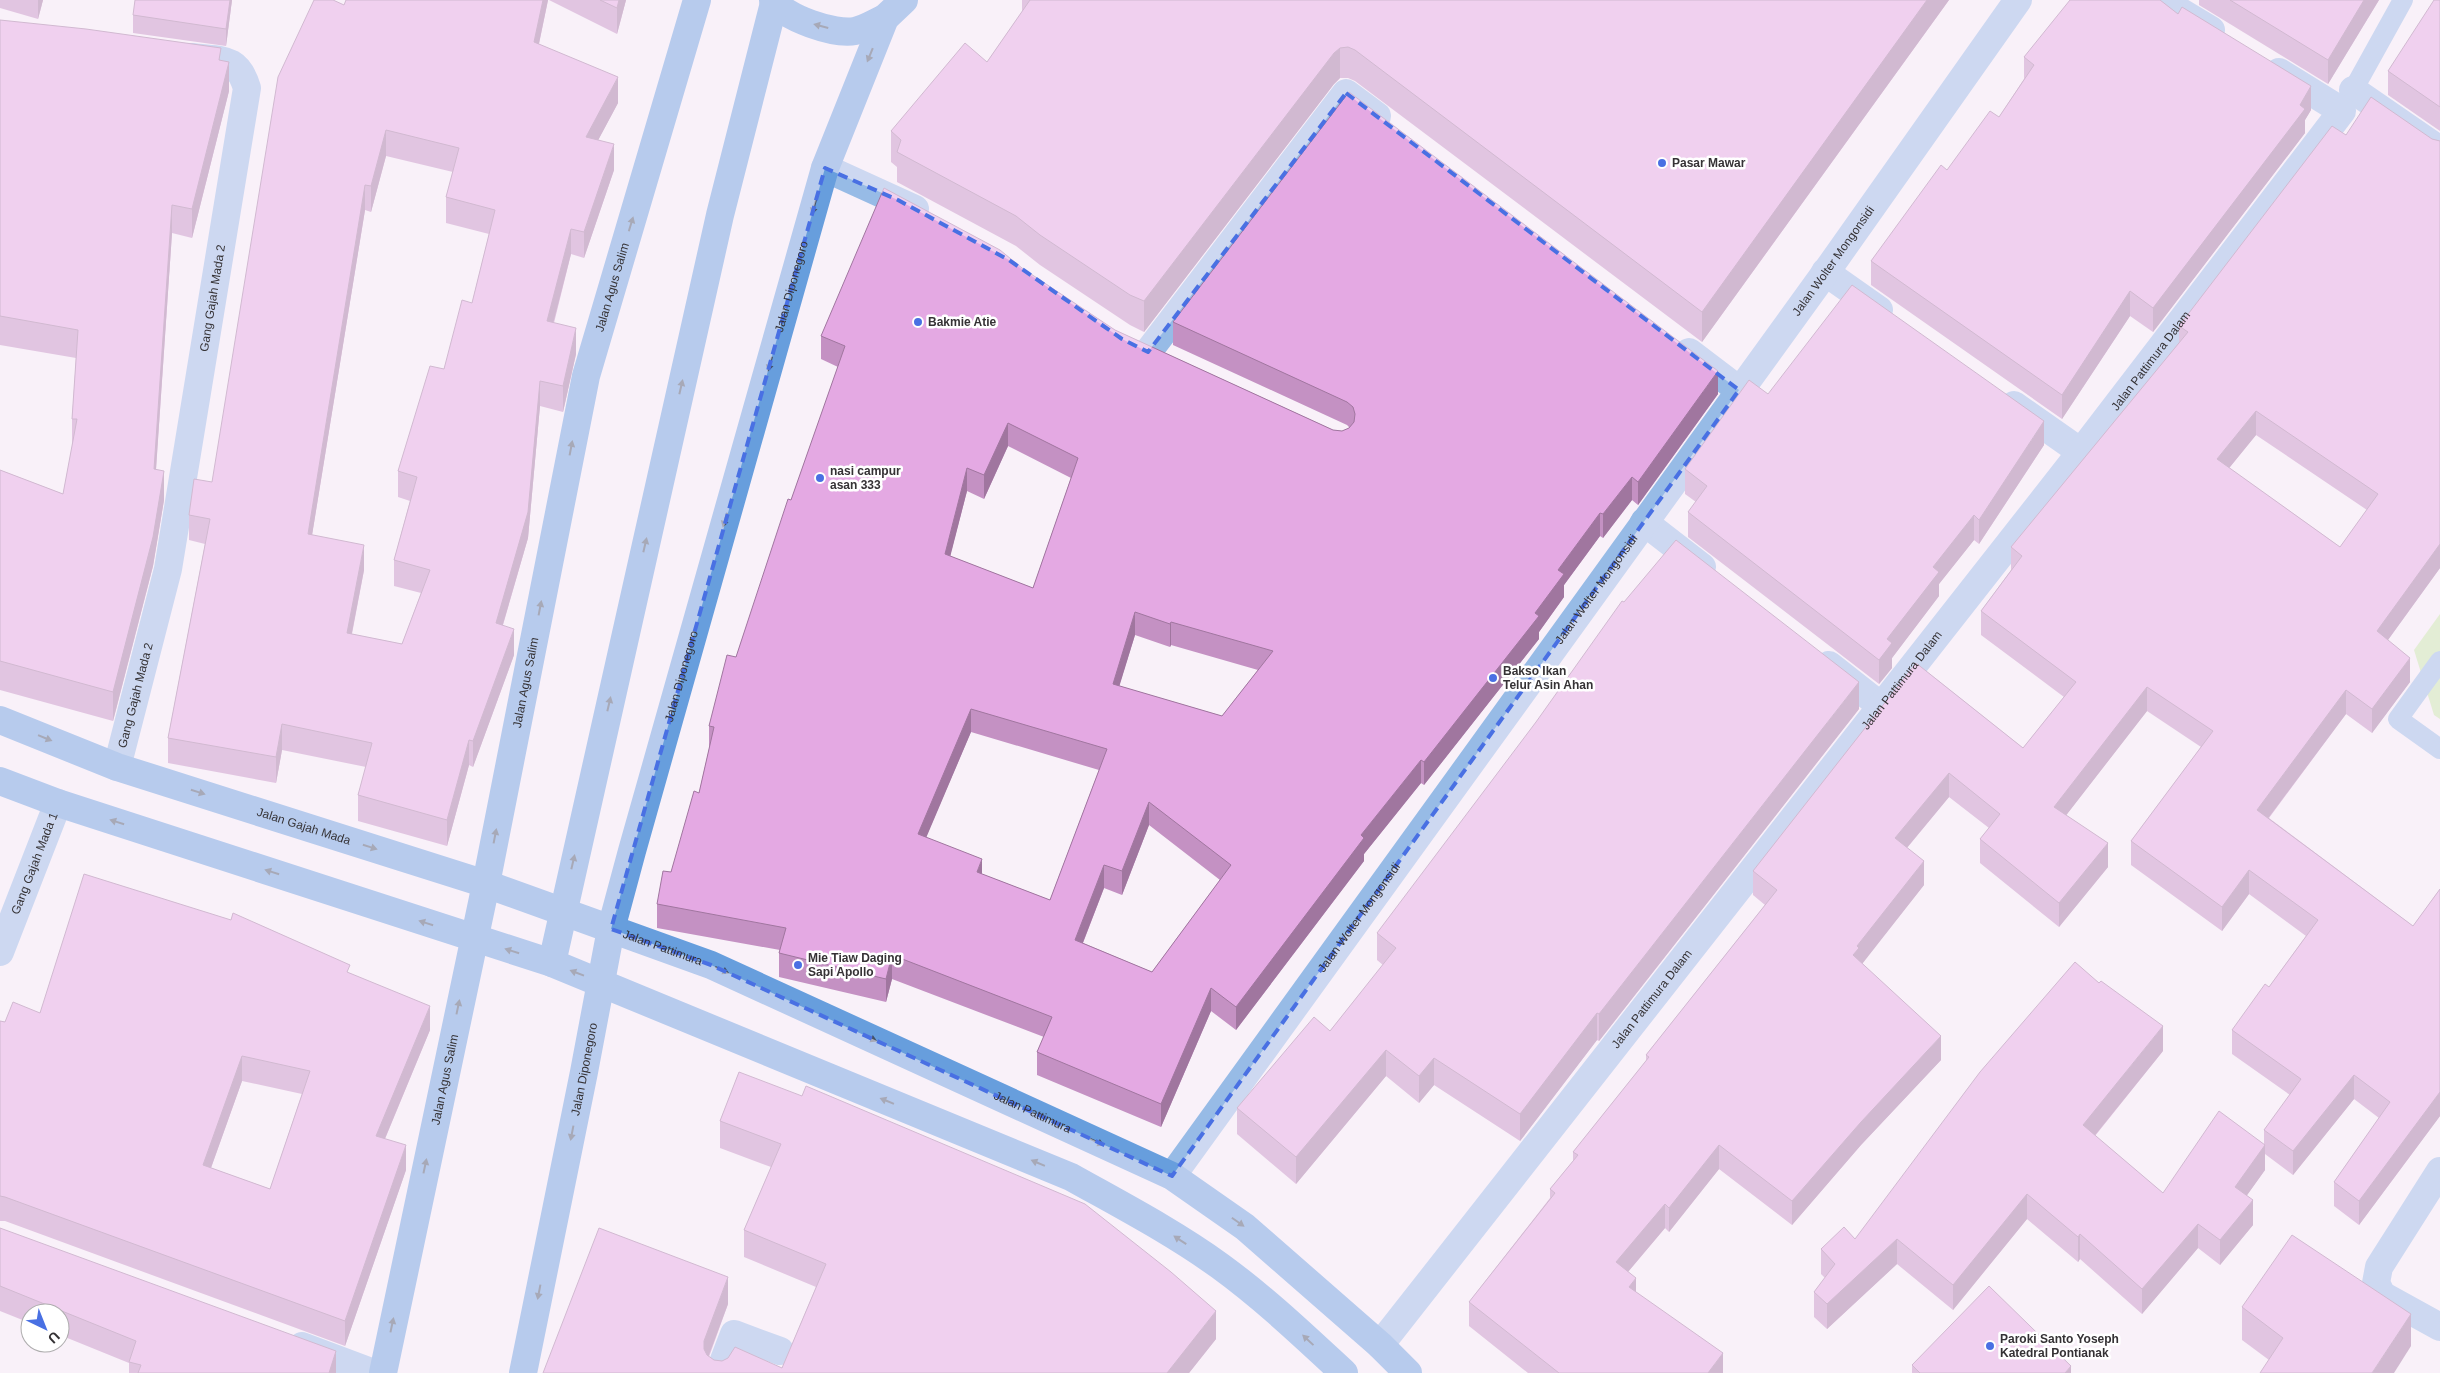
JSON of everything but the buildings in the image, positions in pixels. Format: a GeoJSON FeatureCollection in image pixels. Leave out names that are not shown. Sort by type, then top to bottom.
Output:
{"type":"FeatureCollection","features":[{"type":"Feature","properties":{"kind":"street","name":"Jalan Agus Salim"},"geometry":{"type":"LineString","coordinates":[[382,1373],[486,884],[586,376],[697,0]]}},
{"type":"Feature","properties":{"kind":"street","name":"Jalan Diponegoro"},"geometry":{"type":"LineString","coordinates":[[523,1373],[611,929],[825,168],[885,18],[904,0]]}},
{"type":"Feature","properties":{"kind":"street","name":"Jalan Wolter Mongonsidi"},"geometry":{"type":"LineString","coordinates":[[1172,1176],[1825,272],[2018,0]]}},
{"type":"Feature","properties":{"kind":"street"},"geometry":{"type":"LineString","coordinates":[[2161,0],[2235,45]]}},
{"type":"Feature","properties":{"kind":"street"},"geometry":{"type":"LineString","coordinates":[[552,963],[720,215],[774,2],[795,18],[826,28],[855,31],[885,18]]}},
{"type":"Feature","properties":{"kind":"street","name":"Gang Gajah Mada 2"},"geometry":{"type":"LineString","coordinates":[[117,767],[168,568],[247,88],[243,73],[233,63],[165,53]]}},
{"type":"Feature","properties":{"kind":"street"},"geometry":{"type":"LineString","coordinates":[[2260,60],[2348,100],[2440,150]]}},
{"type":"Feature","properties":{"kind":"street"},"geometry":{"type":"LineString","coordinates":[[1148,352],[1346,93],[1393,129]]}},
{"type":"Feature","properties":{"kind":"street","name":"Jalan Pattimura Dalam"},"geometry":{"type":"LineString","coordinates":[[1380,1345],[2081,452],[2348,100]]}},
{"type":"Feature","properties":{"kind":"street"},"geometry":{"type":"LineString","coordinates":[[825,168],[898,200],[941,223]]}},
{"type":"Feature","properties":{"kind":"street"},"geometry":{"type":"LineString","coordinates":[[1825,272],[1897,322]]}},
{"type":"Feature","properties":{"kind":"street"},"geometry":{"type":"LineString","coordinates":[[1668,336],[1739,390]]}},
{"type":"Feature","properties":{"kind":"street"},"geometry":{"type":"LineString","coordinates":[[1122,340],[1174,364]]}},
{"type":"Feature","properties":{"kind":"street"},"geometry":{"type":"LineString","coordinates":[[1993,390],[2081,452]]}},
{"type":"Feature","properties":{"kind":"street"},"geometry":{"type":"LineString","coordinates":[[1644,522],[1723,583]]}},
{"type":"Feature","properties":{"kind":"street"},"geometry":{"type":"LineString","coordinates":[[1810,650],[1881,706]]}},
{"type":"Feature","properties":{"kind":"street","name":"Jalan Gajah Mada"},"geometry":{"type":"LineString","coordinates":[[0,720],[117,767],[486,884],[563,910],[611,929]]}},
{"type":"Feature","properties":{"kind":"street"},"geometry":{"type":"LineString","coordinates":[[0,781],[58,803],[552,963],[1071,1177],[1148,1220],[1221,1266],[1286,1320],[1344,1373]]}},
{"type":"Feature","properties":{"kind":"street","name":"Gang Gajah Mada 1"},"geometry":{"type":"LineString","coordinates":[[0,952],[58,803]]}},
{"type":"Feature","properties":{"kind":"street","name":"Jalan Pattimura"},"geometry":{"type":"LineString","coordinates":[[611,929],[711,965],[1172,1176],[1245,1227],[1380,1345],[1408,1373]]}},
{"type":"Feature","properties":{"kind":"street"},"geometry":{"type":"LineString","coordinates":[[2440,1171],[2379,1267],[2376,1283],[2382,1295],[2440,1327]]}},
{"type":"Feature","properties":{"kind":"street"},"geometry":{"type":"LineString","coordinates":[[719,1373],[734,1334],[780,1351]]}},
{"type":"Feature","properties":{"kind":"street"},"geometry":{"type":"LineString","coordinates":[[281,1339],[374,1373]]}},
{"type":"Feature","properties":{"kind":"lane","name":"Jalan Pattimura Dalam"},"geometry":{"type":"LineString","coordinates":[[2348,100],[2403,0]]}},
{"type":"Feature","properties":{"kind":"lane"},"geometry":{"type":"LineString","coordinates":[[2440,661],[2398,719],[2440,749]]}},
{"type":"Feature","properties":{"kind":"highlighted area"},"geometry":{"type":"Polygon","coordinates":[[[1346,93],[1739,390],[1172,1176],[711,965],[611,929],[825,168],[898,200],[1009,260],[1122,339],[1148,352],[1346,93]]]}},
{"type":"Feature","properties":{"kind":"green space"},"geometry":{"type":"Polygon","coordinates":[[[2440,614],[2440,719],[2434,715],[2414,650],[2440,614]]]}},
{"type":"Feature","properties":{"kind":"place","name":"Pasar Mawar"},"geometry":{"type":"Point","coordinates":[1662,163]}},
{"type":"Feature","properties":{"kind":"place","name":"Bakmie Atie"},"geometry":{"type":"Point","coordinates":[918,322]}},
{"type":"Feature","properties":{"kind":"place","name":"nasi campur asan 333"},"geometry":{"type":"Point","coordinates":[820,478]}},
{"type":"Feature","properties":{"kind":"place","name":"Bakso Ikan Telur Asin Ahan"},"geometry":{"type":"Point","coordinates":[1493,678]}},
{"type":"Feature","properties":{"kind":"place","name":"Mie Tiaw Daging Sapi Apollo"},"geometry":{"type":"Point","coordinates":[798,965]}},
{"type":"Feature","properties":{"kind":"place","name":"Paroki Santo Yoseph Katedral Pontianak"},"geometry":{"type":"Point","coordinates":[1990,1346]}}]}
